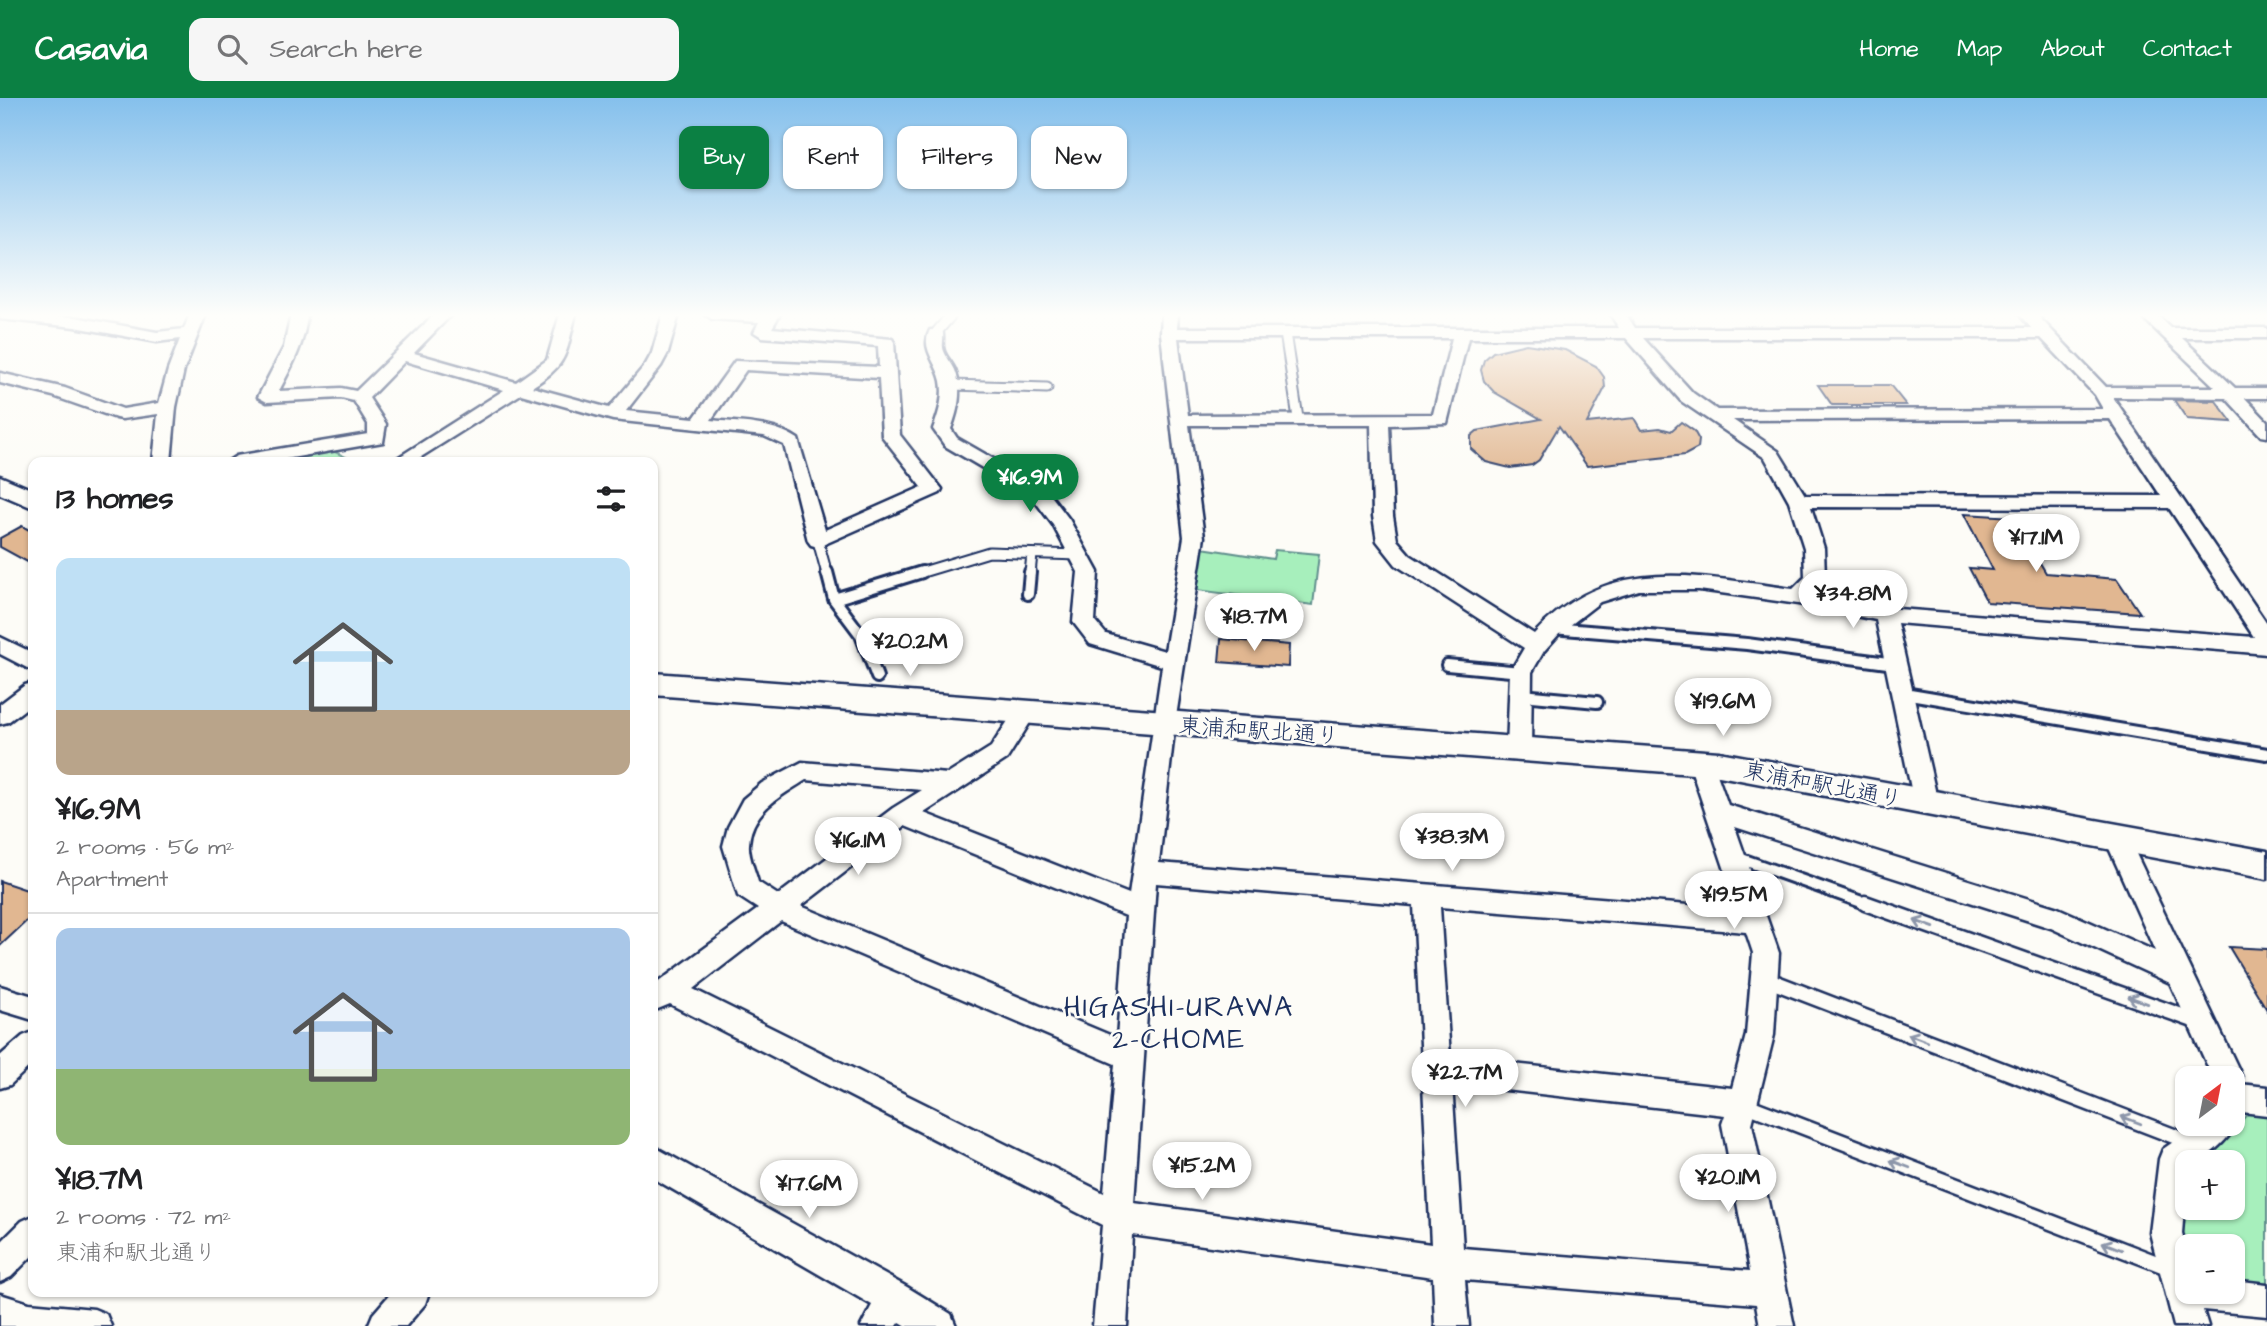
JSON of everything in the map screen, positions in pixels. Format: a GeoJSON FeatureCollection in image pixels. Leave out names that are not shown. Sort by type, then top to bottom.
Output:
{"type":"FeatureCollection","features":[{"type":"Feature","properties":{"kind":"street"},"geometry":{"type":"LineString","coordinates":[[162,457],[167,407],[176,371]]}},
{"type":"Feature","properties":{"kind":"street"},"geometry":{"type":"LineString","coordinates":[[265,457],[377,438],[377,424],[360,397],[341,393],[267,397],[281,371]]}},
{"type":"Feature","properties":{"kind":"street"},"geometry":{"type":"LineString","coordinates":[[360,397],[385,371]]}},
{"type":"Feature","properties":{"kind":"street"},"geometry":{"type":"LineString","coordinates":[[457,371],[613,415],[766,431],[782,436],[792,443],[818,541],[933,489],[891,436],[887,373],[856,371]]}},
{"type":"Feature","properties":{"kind":"street"},"geometry":{"type":"LineString","coordinates":[[408,457],[545,371]]}},
{"type":"Feature","properties":{"kind":"street"},"geometry":{"type":"LineString","coordinates":[[613,415],[649,371]]}},
{"type":"Feature","properties":{"kind":"street"},"geometry":{"type":"LineString","coordinates":[[699,425],[737,371]]}},
{"type":"Feature","properties":{"kind":"street"},"geometry":{"type":"LineString","coordinates":[[947,371],[951,385],[951,407],[942,429],[951,442],[1039,493],[1062,523],[1088,572],[1084,622],[1098,639],[1174,662]]}},
{"type":"Feature","properties":{"kind":"street"},"geometry":{"type":"LineString","coordinates":[[1110,1326],[1128,1056],[1144,872],[1164,723],[1194,537],[1175,371]]}},
{"type":"Feature","properties":{"kind":"street"},"geometry":{"type":"LineString","coordinates":[[1180,420],[1441,419],[1452,371]]}},
{"type":"Feature","properties":{"kind":"street"},"geometry":{"type":"LineString","coordinates":[[1664,371],[1687,397],[1772,455],[1799,501],[1814,548],[1815,578],[1798,597]]}},
{"type":"Feature","properties":{"kind":"street"},"geometry":{"type":"LineString","coordinates":[[2081,371],[2117,414],[2267,640]]}},
{"type":"Feature","properties":{"kind":"street"},"geometry":{"type":"LineString","coordinates":[[2208,371],[2267,432]]}},
{"type":"Feature","properties":{"kind":"street"},"geometry":{"type":"LineString","coordinates":[[0,378],[59,392],[122,414],[167,407]]}},
{"type":"Feature","properties":{"kind":"street"},"geometry":{"type":"LineString","coordinates":[[2101,393],[2267,393]]}},
{"type":"Feature","properties":{"kind":"street"},"geometry":{"type":"LineString","coordinates":[[1713,415],[2117,414]]}},
{"type":"Feature","properties":{"kind":"street"},"geometry":{"type":"LineString","coordinates":[[1380,418],[1383,516],[1387,541],[1403,560],[1536,646]]}},
{"type":"Feature","properties":{"kind":"street"},"geometry":{"type":"LineString","coordinates":[[0,484],[28,498]]}},
{"type":"Feature","properties":{"kind":"street"},"geometry":{"type":"LineString","coordinates":[[1799,501],[2175,502]]}},
{"type":"Feature","properties":{"kind":"street"},"geometry":{"type":"LineString","coordinates":[[1519,750],[1521,672],[1536,646],[1552,628],[1593,597],[1638,583],[1699,583],[1798,597],[1885,615],[2267,646]]}},
{"type":"Feature","properties":{"kind":"street"},"geometry":{"type":"LineString","coordinates":[[1885,615],[1926,803]]}},
{"type":"Feature","properties":{"kind":"street"},"geometry":{"type":"LineString","coordinates":[[0,644],[28,660]]}},
{"type":"Feature","properties":{"kind":"street","name":"東浦和駅北通り"},"geometry":{"type":"LineString","coordinates":[[658,684],[1700,763],[2267,864]]}},
{"type":"Feature","properties":{"kind":"street"},"geometry":{"type":"LineString","coordinates":[[0,716],[28,695]]}},
{"type":"Feature","properties":{"kind":"street"},"geometry":{"type":"LineString","coordinates":[[1025,713],[999,752],[902,815],[662,995],[1119,1217],[1449,1264],[1770,1289]]}},
{"type":"Feature","properties":{"kind":"street"},"geometry":{"type":"LineString","coordinates":[[1700,763],[1766,953],[1760,1035],[1737,1124],[1777,1326]]}},
{"type":"Feature","properties":{"kind":"street"},"geometry":{"type":"LineString","coordinates":[[949,783],[802,771],[771,790],[752,806],[740,827],[736,846],[747,888],[777,908],[1128,1056]]}},
{"type":"Feature","properties":{"kind":"street"},"geometry":{"type":"LineString","coordinates":[[1718,812],[2058,919],[2181,975]]}},
{"type":"Feature","properties":{"kind":"street"},"geometry":{"type":"LineString","coordinates":[[902,815],[1140,910]]}},
{"type":"Feature","properties":{"kind":"street"},"geometry":{"type":"LineString","coordinates":[[2116,837],[2222,1066]]}},
{"type":"Feature","properties":{"kind":"street"},"geometry":{"type":"LineString","coordinates":[[1144,872],[1756,922]]}},
{"type":"Feature","properties":{"kind":"street"},"geometry":{"type":"LineString","coordinates":[[1426,894],[1452,1326]]}},
{"type":"Feature","properties":{"kind":"street"},"geometry":{"type":"LineString","coordinates":[[0,998],[28,1006]]}},
{"type":"Feature","properties":{"kind":"street"},"geometry":{"type":"LineString","coordinates":[[0,1075],[28,1050]]}},
{"type":"Feature","properties":{"kind":"street"},"geometry":{"type":"LineString","coordinates":[[1437,1069],[1743,1103]]}},
{"type":"Feature","properties":{"kind":"street"},"geometry":{"type":"LineString","coordinates":[[2245,1098],[2267,1101]]}},
{"type":"Feature","properties":{"kind":"street"},"geometry":{"type":"LineString","coordinates":[[2175,1266],[2166,1233],[2174,1158],[2206,1136]]}},
{"type":"Feature","properties":{"kind":"street"},"geometry":{"type":"LineString","coordinates":[[658,1164],[887,1313],[939,1326]]}},
{"type":"Feature","properties":{"kind":"street"},"geometry":{"type":"LineString","coordinates":[[0,1266],[28,1237]]}},
{"type":"Feature","properties":{"kind":"street"},"geometry":{"type":"LineString","coordinates":[[2245,1295],[2267,1300]]}},
{"type":"Feature","properties":{"kind":"street"},"geometry":{"type":"LineString","coordinates":[[385,1326],[409,1297]]}},
{"type":"Feature","properties":{"kind":"street"},"geometry":{"type":"LineString","coordinates":[[2185,1304],[2191,1326]]}},
{"type":"Feature","properties":{"kind":"street"},"geometry":{"type":"LineString","coordinates":[[0,1310],[29,1320],[94,1326]]}},
{"type":"Feature","properties":{"kind":"lane"},"geometry":{"type":"LineString","coordinates":[[1290,371],[1298,418]]}},
{"type":"Feature","properties":{"kind":"lane"},"geometry":{"type":"LineString","coordinates":[[951,385],[1047,388]]}},
{"type":"Feature","properties":{"kind":"lane"},"geometry":{"type":"LineString","coordinates":[[818,541],[834,599],[861,635],[877,677]]}},
{"type":"Feature","properties":{"kind":"lane"},"geometry":{"type":"LineString","coordinates":[[834,599],[989,552],[1079,555]]}},
{"type":"Feature","properties":{"kind":"lane"},"geometry":{"type":"LineString","coordinates":[[1028,594],[1032,554]]}},
{"type":"Feature","properties":{"kind":"lane"},"geometry":{"type":"LineString","coordinates":[[1552,628],[1747,644],[1895,664]]}},
{"type":"Feature","properties":{"kind":"lane"},"geometry":{"type":"LineString","coordinates":[[1447,665],[1521,672]]}},
{"type":"Feature","properties":{"kind":"lane"},"geometry":{"type":"LineString","coordinates":[[1904,693],[2267,754]]}},
{"type":"Feature","properties":{"kind":"lane"},"geometry":{"type":"LineString","coordinates":[[1522,695],[1597,702]]}},
{"type":"Feature","properties":{"kind":"lane"},"geometry":{"type":"LineString","coordinates":[[1733,856],[2202,1023]]}},
{"type":"Feature","properties":{"kind":"lane"},"geometry":{"type":"LineString","coordinates":[[1764,979],[2194,1144]]}},
{"type":"Feature","properties":{"kind":"lane"},"geometry":{"type":"LineString","coordinates":[[1743,1103],[2175,1279]]}},
{"type":"Feature","properties":{"kind":"green space"},"geometry":{"type":"Polygon","coordinates":[[[331,450],[346,457],[289,457],[331,450]]]}},
{"type":"Feature","properties":{"kind":"green space"},"geometry":{"type":"Polygon","coordinates":[[[1202,548],[1273,559],[1275,550],[1319,554],[1313,605],[1197,590],[1202,548]]]}},
{"type":"Feature","properties":{"kind":"green space"},"geometry":{"type":"Polygon","coordinates":[[[2251,1110],[2267,1112],[2267,1287],[2245,1285],[2245,1234],[2176,1234],[2175,1230],[2177,1220],[2245,1220],[2245,1150],[2215,1150],[2228,1136],[2245,1136],[2245,1117],[2251,1110]]]}},
{"type":"Feature","properties":{"kind":"building"},"geometry":{"type":"Polygon","coordinates":[[[1481,371],[1600,371],[1604,377],[1605,388],[1587,423],[1634,418],[1641,430],[1660,428],[1671,431],[1681,422],[1694,431],[1699,440],[1698,448],[1685,455],[1587,466],[1559,426],[1539,460],[1532,465],[1510,468],[1486,462],[1471,449],[1471,436],[1477,431],[1541,419],[1494,392],[1484,381],[1481,371]]]}},
{"type":"Feature","properties":{"kind":"building"},"geometry":{"type":"Polygon","coordinates":[[[1818,385],[1890,385],[1906,405],[1832,405],[1818,385]]]}},
{"type":"Feature","properties":{"kind":"building"},"geometry":{"type":"Polygon","coordinates":[[[2174,400],[2216,401],[2232,422],[2187,419],[2174,400]]]}},
{"type":"Feature","properties":{"kind":"building"},"geometry":{"type":"Polygon","coordinates":[[[1964,514],[2013,517],[2046,573],[2117,579],[2140,613],[1987,602],[1969,568],[1993,570],[1964,514]]]}},
{"type":"Feature","properties":{"kind":"building"},"geometry":{"type":"Polygon","coordinates":[[[22,526],[28,529],[28,562],[0,547],[0,538],[22,526]]]}},
{"type":"Feature","properties":{"kind":"building"},"geometry":{"type":"Polygon","coordinates":[[[1221,639],[1289,645],[1288,667],[1219,662],[1221,639]]]}},
{"type":"Feature","properties":{"kind":"building"},"geometry":{"type":"Polygon","coordinates":[[[0,881],[28,890],[28,920],[0,946],[0,881]]]}},
{"type":"Feature","properties":{"kind":"building"},"geometry":{"type":"Polygon","coordinates":[[[2229,947],[2267,949],[2267,1010],[2229,947]]]}},
{"type":"Feature","properties":{"kind":"district","name":"HIGASHI-URAWA 2-CHOME"},"geometry":{"type":"Point","coordinates":[1179,1022]}}]}
